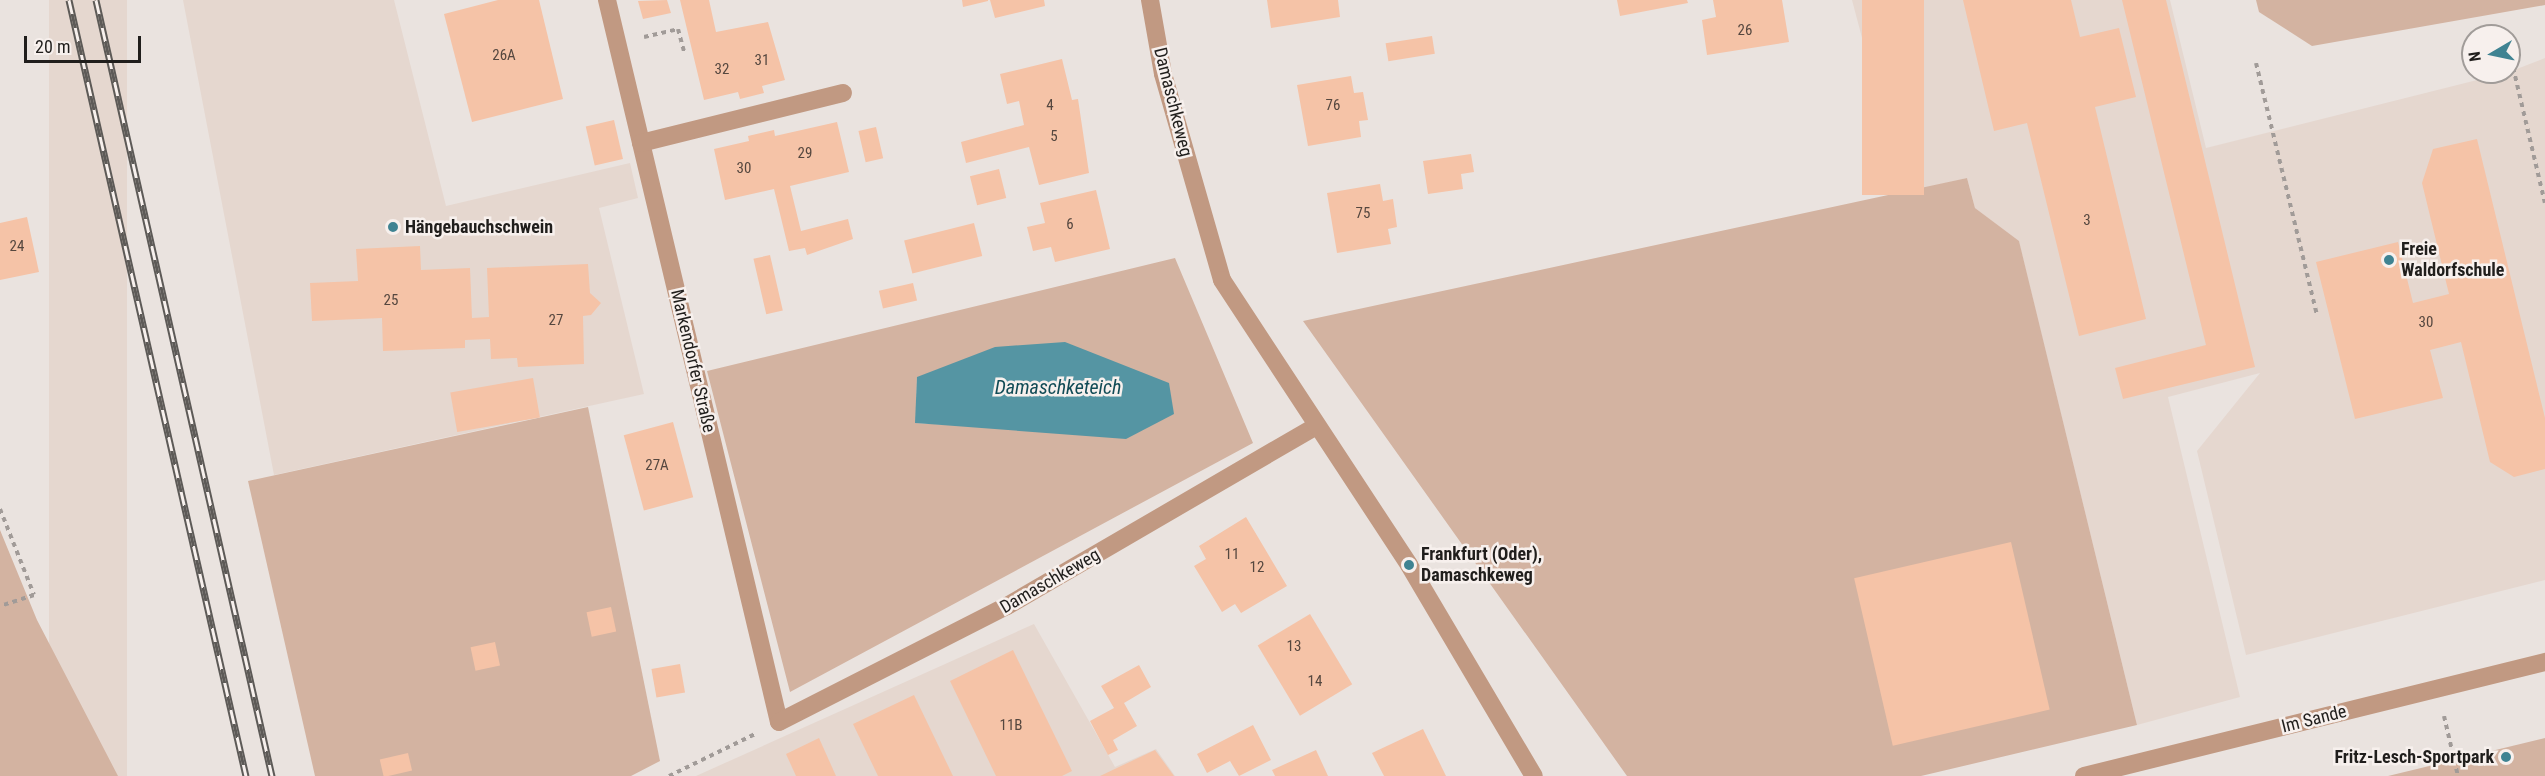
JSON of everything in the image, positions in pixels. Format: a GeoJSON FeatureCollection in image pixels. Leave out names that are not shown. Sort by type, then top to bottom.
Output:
{"type":"FeatureCollection","features":[{"type":"Feature","properties":{"kind":"street","name":"Markendorfer Straße"},"geometry":{"type":"LineString","coordinates":[[607,0],[779,722]]}},
{"type":"Feature","properties":{"kind":"street","name":"Damaschkeweg"},"geometry":{"type":"LineString","coordinates":[[1150,0],[1163,74],[1222,280],[1314,427],[1409,565],[1534,776]]}},
{"type":"Feature","properties":{"kind":"street"},"geometry":{"type":"LineString","coordinates":[[641,143],[843,93]]}},
{"type":"Feature","properties":{"kind":"street","name":"Damaschkeweg"},"geometry":{"type":"LineString","coordinates":[[779,722],[1007,606],[1314,427]]}},
{"type":"Feature","properties":{"kind":"street","name":"Im Sande"},"geometry":{"type":"LineString","coordinates":[[2084,776],[2545,662]]}},
{"type":"Feature","properties":{"kind":"path"},"geometry":{"type":"LineString","coordinates":[[617,44],[678,29],[684,51]]}},
{"type":"Feature","properties":{"kind":"path"},"geometry":{"type":"LineString","coordinates":[[2256,63],[2317,315]]}},
{"type":"Feature","properties":{"kind":"path"},"geometry":{"type":"LineString","coordinates":[[2517,84],[2545,203]]}},
{"type":"Feature","properties":{"kind":"path"},"geometry":{"type":"LineString","coordinates":[[0,509],[34,595],[0,606]]}},
{"type":"Feature","properties":{"kind":"path"},"geometry":{"type":"LineString","coordinates":[[2438,689],[2458,776]]}},
{"type":"Feature","properties":{"kind":"path"},"geometry":{"type":"LineString","coordinates":[[669,776],[779,722]]}},
{"type":"Feature","properties":{"kind":"shaded area"},"geometry":{"type":"Polygon","coordinates":[[[49,0],[127,0],[127,776],[49,776],[49,0]]]}},
{"type":"Feature","properties":{"kind":"shaded area"},"geometry":{"type":"Polygon","coordinates":[[[183,0],[394,0],[446,206],[630,163],[638,198],[599,208],[644,394],[274,475],[183,0]]]}},
{"type":"Feature","properties":{"kind":"shaded area"},"geometry":{"type":"Polygon","coordinates":[[[1852,0],[2170,0],[2206,148],[2461,84],[2521,84],[2521,67],[2545,58],[2545,580],[2246,655],[2197,451],[2260,373],[2168,397],[2240,697],[2137,725],[2019,242],[1975,208],[1967,178],[1903,193],[1852,0]]]}},
{"type":"Feature","properties":{"kind":"shaded area"},"geometry":{"type":"Polygon","coordinates":[[[2256,0],[2545,0],[2545,5],[2312,46],[2259,12],[2256,0]]]}},
{"type":"Feature","properties":{"kind":"shaded area"},"geometry":{"type":"Polygon","coordinates":[[[1967,178],[1975,208],[2019,241],[2137,725],[1921,776],[1627,776],[1303,321],[1967,178]]]}},
{"type":"Feature","properties":{"kind":"shaded area"},"geometry":{"type":"Polygon","coordinates":[[[1175,258],[1253,443],[790,692],[707,371],[1175,258]],[[917,377],[916,423],[1022,429],[917,377]]]}},
{"type":"Feature","properties":{"kind":"shaded area"},"geometry":{"type":"Polygon","coordinates":[[[588,407],[660,761],[631,776],[315,776],[248,481],[588,407]]]}},
{"type":"Feature","properties":{"kind":"shaded area"},"geometry":{"type":"Polygon","coordinates":[[[0,530],[37,620],[118,776],[0,776],[0,530]]]}},
{"type":"Feature","properties":{"kind":"shaded area"},"geometry":{"type":"Polygon","coordinates":[[[1034,624],[1115,767],[1156,749],[1175,776],[696,776],[1034,624]]]}},
{"type":"Feature","properties":{"kind":"shaded area","name":"Fritz-Lesch-Sportpark"},"geometry":{"type":"Polygon","coordinates":[[[2545,738],[2545,776],[2388,776],[2545,738]]]}},
{"type":"Feature","properties":{"kind":"water","name":"Damaschketeich"},"geometry":{"type":"Polygon","coordinates":[[[1065,342],[1169,383],[1174,414],[1126,439],[915,423],[917,377],[995,347],[1065,342]]]}},
{"type":"Feature","properties":{"kind":"building"},"geometry":{"type":"Polygon","coordinates":[[[498,0],[539,0],[563,99],[472,122],[444,14],[498,0]]]}},
{"type":"Feature","properties":{"kind":"building"},"geometry":{"type":"Polygon","coordinates":[[[667,0],[671,13],[643,19],[638,1],[667,0]]]}},
{"type":"Feature","properties":{"kind":"building"},"geometry":{"type":"Polygon","coordinates":[[[680,0],[709,0],[716,32],[768,22],[785,80],[762,86],[764,93],[740,99],[738,92],[704,100],[680,0]]]}},
{"type":"Feature","properties":{"kind":"building"},"geometry":{"type":"Polygon","coordinates":[[[962,0],[988,0],[988,1],[963,7],[962,0]]]}},
{"type":"Feature","properties":{"kind":"building"},"geometry":{"type":"Polygon","coordinates":[[[990,0],[1044,0],[1045,6],[995,18],[990,0]]]}},
{"type":"Feature","properties":{"kind":"building"},"geometry":{"type":"Polygon","coordinates":[[[1267,0],[1338,0],[1340,17],[1271,28],[1267,0]]]}},
{"type":"Feature","properties":{"kind":"building"},"geometry":{"type":"Polygon","coordinates":[[[1617,0],[1687,0],[1688,3],[1620,16],[1617,0]]]}},
{"type":"Feature","properties":{"kind":"building"},"geometry":{"type":"Polygon","coordinates":[[[1713,0],[1782,0],[1789,42],[1707,55],[1702,20],[1716,17],[1713,0]]]}},
{"type":"Feature","properties":{"kind":"building"},"geometry":{"type":"Polygon","coordinates":[[[1862,0],[1924,0],[1924,195],[1862,195],[1862,0]]]}},
{"type":"Feature","properties":{"kind":"building"},"geometry":{"type":"Polygon","coordinates":[[[1963,0],[2071,0],[2080,37],[2119,28],[2136,97],[2095,107],[2146,319],[2079,336],[2027,123],[1994,131],[1963,0]]]}},
{"type":"Feature","properties":{"kind":"building"},"geometry":{"type":"Polygon","coordinates":[[[2122,0],[2166,0],[2255,367],[2123,399],[2115,368],[2206,345],[2122,0]]]}},
{"type":"Feature","properties":{"kind":"building"},"geometry":{"type":"Polygon","coordinates":[[[1432,36],[1435,54],[1388,61],[1386,43],[1432,36]]]}},
{"type":"Feature","properties":{"kind":"building"},"geometry":{"type":"Polygon","coordinates":[[[1062,59],[1072,100],[1078,99],[1089,173],[1039,185],[1029,147],[966,163],[961,142],[1024,125],[1019,101],[1007,104],[1000,74],[1062,59]]]}},
{"type":"Feature","properties":{"kind":"building"},"geometry":{"type":"Polygon","coordinates":[[[1351,76],[1354,93],[1363,92],[1368,120],[1359,121],[1361,137],[1308,146],[1297,85],[1351,76]]]}},
{"type":"Feature","properties":{"kind":"building"},"geometry":{"type":"Polygon","coordinates":[[[614,120],[623,159],[595,165],[586,127],[614,120]]]}},
{"type":"Feature","properties":{"kind":"building"},"geometry":{"type":"Polygon","coordinates":[[[837,122],[849,172],[790,186],[801,231],[848,219],[853,239],[807,255],[805,248],[789,251],[774,189],[725,200],[714,149],[749,141],[748,136],[774,130],[775,136],[837,122]]]}},
{"type":"Feature","properties":{"kind":"building"},"geometry":{"type":"Polygon","coordinates":[[[876,127],[883,158],[866,162],[858,131],[876,127]]]}},
{"type":"Feature","properties":{"kind":"building"},"geometry":{"type":"Polygon","coordinates":[[[2477,139],[2545,418],[2545,469],[2514,477],[2490,462],[2461,342],[2430,350],[2443,398],[2355,419],[2316,262],[2398,242],[2413,303],[2449,294],[2422,183],[2433,149],[2477,139]]]}},
{"type":"Feature","properties":{"kind":"building"},"geometry":{"type":"Polygon","coordinates":[[[1471,154],[1474,172],[1461,174],[1463,189],[1428,194],[1423,161],[1471,154]]]}},
{"type":"Feature","properties":{"kind":"building"},"geometry":{"type":"Polygon","coordinates":[[[999,169],[1006,198],[977,205],[970,176],[999,169]]]}},
{"type":"Feature","properties":{"kind":"building"},"geometry":{"type":"Polygon","coordinates":[[[1380,184],[1383,201],[1393,199],[1397,227],[1388,229],[1391,244],[1337,253],[1327,193],[1380,184]]]}},
{"type":"Feature","properties":{"kind":"building"},"geometry":{"type":"Polygon","coordinates":[[[1096,190],[1110,249],[1055,262],[1051,247],[1033,251],[1027,227],[1045,223],[1040,203],[1096,190]]]}},
{"type":"Feature","properties":{"kind":"building"},"geometry":{"type":"Polygon","coordinates":[[[27,217],[39,272],[0,280],[0,223],[27,217]]]}},
{"type":"Feature","properties":{"kind":"building"},"geometry":{"type":"Polygon","coordinates":[[[974,223],[982,256],[912,273],[904,240],[974,223]]]}},
{"type":"Feature","properties":{"kind":"building"},"geometry":{"type":"Polygon","coordinates":[[[420,246],[421,270],[470,268],[472,318],[489,317],[487,268],[588,264],[590,293],[601,303],[591,315],[583,316],[584,364],[518,367],[517,358],[491,359],[490,339],[465,340],[465,348],[383,351],[382,318],[312,321],[310,283],[358,281],[356,249],[420,246]]]}},
{"type":"Feature","properties":{"kind":"building"},"geometry":{"type":"Polygon","coordinates":[[[770,255],[783,311],[766,314],[753,259],[770,255]]]}},
{"type":"Feature","properties":{"kind":"building"},"geometry":{"type":"Polygon","coordinates":[[[913,283],[917,301],[883,308],[879,291],[913,283]]]}},
{"type":"Feature","properties":{"kind":"building"},"geometry":{"type":"Polygon","coordinates":[[[533,378],[540,417],[457,432],[450,393],[533,378]]]}},
{"type":"Feature","properties":{"kind":"building"},"geometry":{"type":"Polygon","coordinates":[[[673,422],[693,497],[644,511],[624,435],[673,422]]]}},
{"type":"Feature","properties":{"kind":"building"},"geometry":{"type":"Polygon","coordinates":[[[1246,517],[1287,586],[1241,613],[1235,604],[1222,612],[1194,566],[1206,559],[1199,546],[1246,517]]]}},
{"type":"Feature","properties":{"kind":"building"},"geometry":{"type":"Polygon","coordinates":[[[2011,542],[2050,710],[1893,746],[1854,578],[2011,542]]]}},
{"type":"Feature","properties":{"kind":"building"},"geometry":{"type":"Polygon","coordinates":[[[611,607],[616,631],[592,637],[587,612],[611,607]]]}},
{"type":"Feature","properties":{"kind":"building"},"geometry":{"type":"Polygon","coordinates":[[[1310,614],[1352,684],[1300,716],[1258,645],[1310,614]]]}},
{"type":"Feature","properties":{"kind":"building"},"geometry":{"type":"Polygon","coordinates":[[[495,642],[500,665],[476,671],[471,647],[495,642]]]}},
{"type":"Feature","properties":{"kind":"building"},"geometry":{"type":"Polygon","coordinates":[[[1013,650],[1072,771],[1062,776],[996,776],[950,681],[1013,650]]]}},
{"type":"Feature","properties":{"kind":"building"},"geometry":{"type":"Polygon","coordinates":[[[680,664],[685,693],[656,698],[651,669],[680,664]]]}},
{"type":"Feature","properties":{"kind":"building"},"geometry":{"type":"Polygon","coordinates":[[[1139,665],[1151,687],[1124,703],[1137,726],[1113,740],[1118,750],[1108,755],[1090,721],[1114,708],[1101,686],[1139,665]]]}},
{"type":"Feature","properties":{"kind":"building"},"geometry":{"type":"Polygon","coordinates":[[[914,695],[953,776],[878,776],[853,724],[914,695]]]}},
{"type":"Feature","properties":{"kind":"building"},"geometry":{"type":"Polygon","coordinates":[[[1253,725],[1271,760],[1239,776],[1230,761],[1207,773],[1197,754],[1253,725]]]}},
{"type":"Feature","properties":{"kind":"building"},"geometry":{"type":"Polygon","coordinates":[[[1423,729],[1446,776],[1384,776],[1372,753],[1423,729]]]}},
{"type":"Feature","properties":{"kind":"building"},"geometry":{"type":"Polygon","coordinates":[[[819,738],[836,776],[796,776],[786,754],[819,738]]]}},
{"type":"Feature","properties":{"kind":"building"},"geometry":{"type":"Polygon","coordinates":[[[1155,750],[1174,776],[1100,776],[1155,750]]]}},
{"type":"Feature","properties":{"kind":"building"},"geometry":{"type":"Polygon","coordinates":[[[1316,750],[1328,776],[1275,776],[1272,770],[1316,750]]]}},
{"type":"Feature","properties":{"kind":"building"},"geometry":{"type":"Polygon","coordinates":[[[408,753],[412,771],[384,776],[380,760],[408,753]]]}},
{"type":"Feature","properties":{"kind":"railway"},"geometry":{"type":"LineString","coordinates":[[69,0],[246,776]]}},
{"type":"Feature","properties":{"kind":"railway"},"geometry":{"type":"LineString","coordinates":[[96,0],[272,776]]}},
{"type":"Feature","properties":{"kind":"place","name":"Hängebauchschwein"},"geometry":{"type":"Point","coordinates":[393,227]}},
{"type":"Feature","properties":{"kind":"place","name":"Freie Waldorfschule"},"geometry":{"type":"Point","coordinates":[2389,260]}},
{"type":"Feature","properties":{"kind":"place","name":"Frankfurt (Oder), Damaschkeweg"},"geometry":{"type":"Point","coordinates":[1409,565]}},
{"type":"Feature","properties":{"kind":"place","name":"Fritz-Lesch-Sportpark"},"geometry":{"type":"Point","coordinates":[2506,757]}}]}
